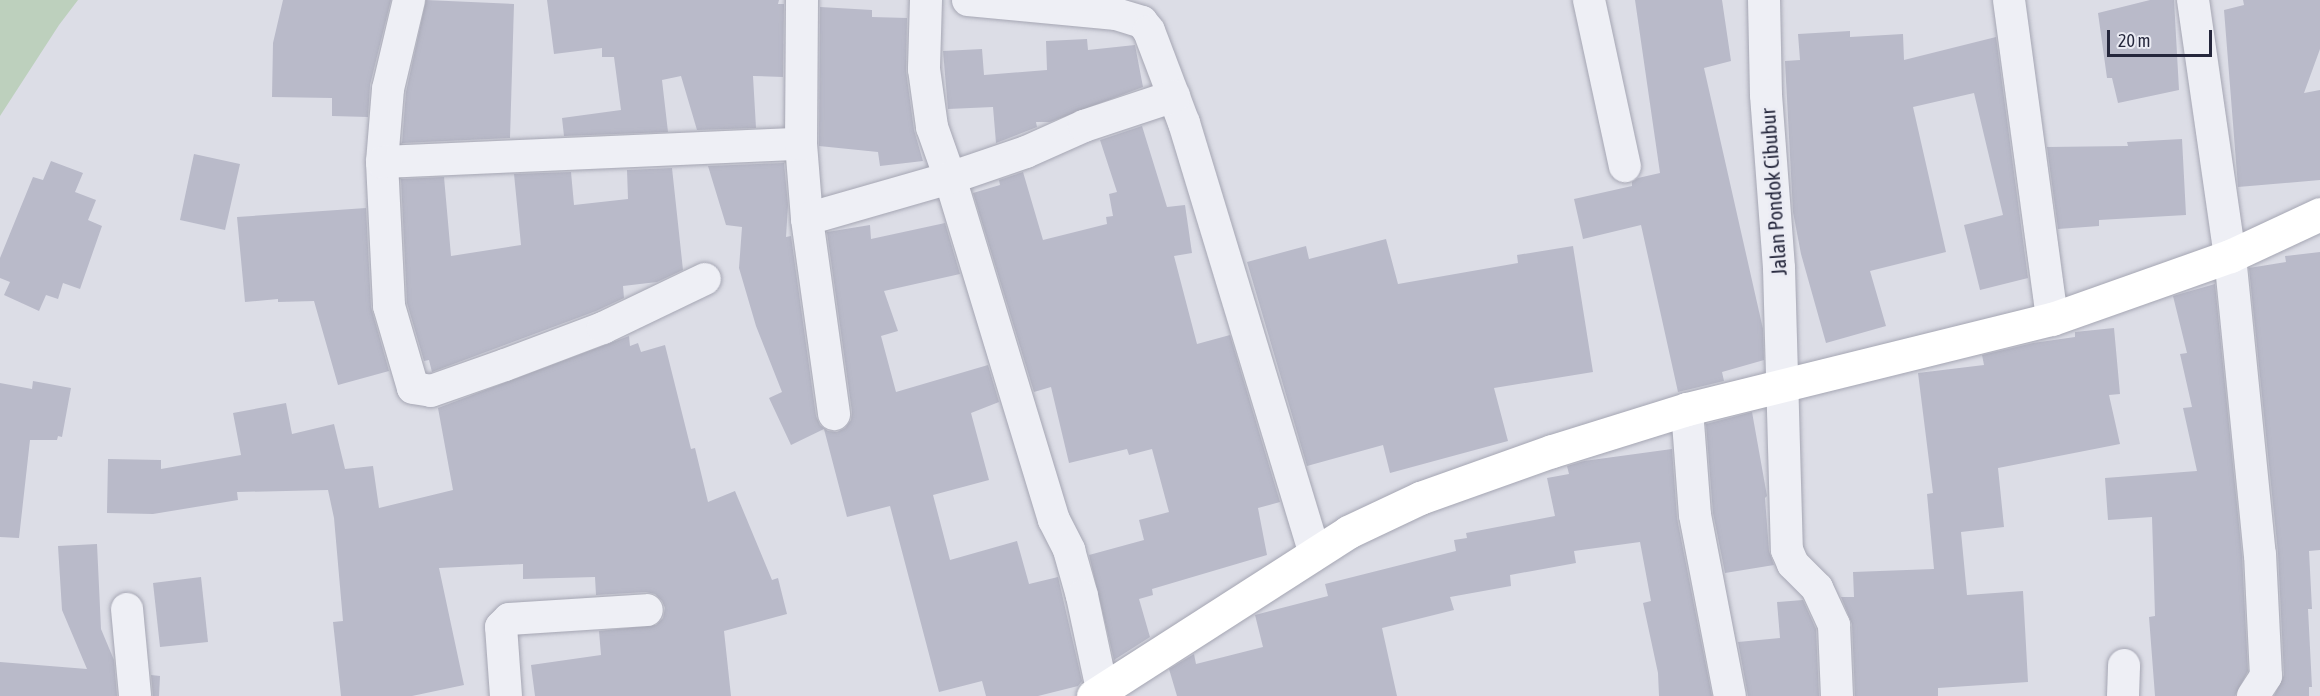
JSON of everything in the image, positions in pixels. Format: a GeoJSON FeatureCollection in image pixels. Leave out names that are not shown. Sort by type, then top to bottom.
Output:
{"type":"FeatureCollection","features":[{"type":"Feature","properties":{"kind":"street"},"geometry":{"type":"LineString","coordinates":[[409,0],[388,89],[382,162],[389,306],[409,381],[413,388],[421,391],[462,381],[603,328],[705,279]]}},
{"type":"Feature","properties":{"kind":"street"},"geometry":{"type":"LineString","coordinates":[[802,0],[801,144],[807,219],[834,414]]}},
{"type":"Feature","properties":{"kind":"street"},"geometry":{"type":"LineString","coordinates":[[927,0],[924,50],[927,95],[937,147],[950,178],[1054,520],[1069,550],[1082,596],[1098,693],[1348,532],[1420,498],[1552,451],[1687,409],[2052,319],[2230,256],[2320,214]]}},
{"type":"Feature","properties":{"kind":"street"},"geometry":{"type":"LineString","coordinates":[[968,0],[1116,14],[1134,18],[1149,31],[1174,96],[1315,554]]}},
{"type":"Feature","properties":{"kind":"street"},"geometry":{"type":"LineString","coordinates":[[1589,0],[1625,166]]}},
{"type":"Feature","properties":{"kind":"street","name":"Jalan Pondok Cibubur"},"geometry":{"type":"LineString","coordinates":[[1764,0],[1766,95],[1779,268],[1787,550],[1793,564],[1817,588],[1834,625],[1837,696]]}},
{"type":"Feature","properties":{"kind":"street"},"geometry":{"type":"LineString","coordinates":[[2009,0],[2052,319]]}},
{"type":"Feature","properties":{"kind":"street"},"geometry":{"type":"LineString","coordinates":[[2193,0],[2230,256],[2262,596],[2266,676],[2253,696]]}},
{"type":"Feature","properties":{"kind":"street"},"geometry":{"type":"LineString","coordinates":[[807,219],[950,178],[1026,152],[1084,126],[1174,96]]}},
{"type":"Feature","properties":{"kind":"street"},"geometry":{"type":"LineString","coordinates":[[382,162],[801,144]]}},
{"type":"Feature","properties":{"kind":"street"},"geometry":{"type":"LineString","coordinates":[[1687,409],[1695,515],[1730,696]]}},
{"type":"Feature","properties":{"kind":"street"},"geometry":{"type":"LineString","coordinates":[[127,609],[135,696]]}},
{"type":"Feature","properties":{"kind":"street"},"geometry":{"type":"LineString","coordinates":[[506,696],[501,627],[509,619],[647,609]]}},
{"type":"Feature","properties":{"kind":"street"},"geometry":{"type":"LineString","coordinates":[[2123,696],[2124,665]]}},
{"type":"Feature","properties":{"kind":"green space"},"geometry":{"type":"Polygon","coordinates":[[[0,0],[78,0],[59,25],[0,116],[0,0]]]}},
{"type":"Feature","properties":{"kind":"building"},"geometry":{"type":"Polygon","coordinates":[[[283,0],[391,0],[370,85],[368,117],[332,116],[332,98],[272,97],[273,43],[283,0]]]}},
{"type":"Feature","properties":{"kind":"building"},"geometry":{"type":"Polygon","coordinates":[[[426,0],[514,4],[510,138],[402,143],[406,92],[426,0]]]}},
{"type":"Feature","properties":{"kind":"building"},"geometry":{"type":"Polygon","coordinates":[[[547,0],[779,0],[778,4],[784,4],[783,77],[753,76],[756,128],[697,130],[681,76],[662,80],[668,132],[564,136],[562,118],[621,110],[614,57],[602,57],[602,48],[554,54],[547,0]]]}},
{"type":"Feature","properties":{"kind":"building"},"geometry":{"type":"Polygon","coordinates":[[[1635,0],[1722,0],[1731,61],[1704,68],[1763,329],[1764,360],[1722,372],[1724,381],[1678,392],[1641,225],[1583,239],[1574,199],[1632,186],[1632,182],[1638,178],[1660,173],[1635,0]]]}},
{"type":"Feature","properties":{"kind":"building"},"geometry":{"type":"Polygon","coordinates":[[[2150,0],[2174,0],[2179,90],[2118,103],[2112,78],[2107,78],[2098,13],[2150,0]]]}},
{"type":"Feature","properties":{"kind":"building"},"geometry":{"type":"Polygon","coordinates":[[[2243,0],[2320,0],[2320,49],[2304,93],[2320,90],[2320,180],[2238,187],[2224,10],[2244,5],[2243,0]]]}},
{"type":"Feature","properties":{"kind":"building"},"geometry":{"type":"Polygon","coordinates":[[[820,7],[872,10],[872,17],[907,18],[906,71],[914,130],[923,161],[880,166],[878,152],[819,146],[820,7]]]}},
{"type":"Feature","properties":{"kind":"building"},"geometry":{"type":"Polygon","coordinates":[[[1850,31],[1850,37],[1903,34],[1904,60],[1996,37],[2028,278],[1980,290],[1964,225],[2003,215],[1974,93],[1913,107],[1946,252],[1870,271],[1886,326],[1826,343],[1801,254],[1793,212],[1785,61],[1800,60],[1798,34],[1850,31]]]}},
{"type":"Feature","properties":{"kind":"building"},"geometry":{"type":"Polygon","coordinates":[[[1087,39],[1088,50],[1135,45],[1143,87],[1050,122],[1036,122],[1037,127],[996,143],[993,107],[948,109],[943,51],[982,49],[984,75],[1047,70],[1046,41],[1087,39]]]}},
{"type":"Feature","properties":{"kind":"building"},"geometry":{"type":"Polygon","coordinates":[[[1142,126],[1167,207],[1185,205],[1192,253],[1174,256],[1197,344],[1230,335],[1280,502],[1258,508],[1267,555],[1152,589],[1153,595],[1139,599],[1150,637],[1114,660],[1089,555],[1144,540],[1139,520],[1169,512],[1152,449],[1129,455],[1127,449],[1069,463],[1051,387],[1034,392],[973,193],[1000,185],[999,180],[1023,172],[1043,240],[1107,224],[1106,217],[1113,216],[1109,194],[1117,192],[1100,140],[1142,126]]]}},
{"type":"Feature","properties":{"kind":"building"},"geometry":{"type":"Polygon","coordinates":[[[2182,139],[2186,215],[2099,220],[2099,226],[2058,229],[2047,147],[2128,146],[2127,142],[2182,139]]]}},
{"type":"Feature","properties":{"kind":"building"},"geometry":{"type":"Polygon","coordinates":[[[194,154],[240,164],[225,230],[180,220],[194,154]]]}},
{"type":"Feature","properties":{"kind":"building"},"geometry":{"type":"Polygon","coordinates":[[[51,161],[83,173],[75,192],[96,200],[88,220],[102,226],[80,289],[63,283],[58,299],[46,295],[39,311],[4,295],[10,282],[0,278],[0,258],[33,177],[43,180],[51,161]]]}},
{"type":"Feature","properties":{"kind":"building"},"geometry":{"type":"Polygon","coordinates":[[[784,163],[788,205],[786,237],[791,236],[816,416],[820,425],[828,431],[837,432],[845,428],[851,420],[852,412],[827,232],[870,225],[871,239],[945,223],[960,274],[884,291],[898,331],[881,336],[896,392],[988,365],[999,402],[971,413],[989,480],[933,495],[950,560],[1017,541],[1029,584],[1058,577],[1082,681],[1078,686],[1038,696],[986,696],[982,681],[939,692],[890,506],[847,517],[824,429],[791,445],[769,398],[782,392],[756,326],[739,268],[742,227],[726,225],[708,166],[784,163]]]}},
{"type":"Feature","properties":{"kind":"building"},"geometry":{"type":"Polygon","coordinates":[[[672,168],[683,270],[657,282],[623,286],[624,298],[596,311],[432,372],[429,360],[424,361],[407,303],[401,179],[444,177],[451,256],[521,245],[514,174],[571,172],[574,205],[628,199],[627,170],[672,168]]]}},
{"type":"Feature","properties":{"kind":"building"},"geometry":{"type":"Polygon","coordinates":[[[366,208],[371,307],[389,371],[338,385],[314,301],[278,302],[278,299],[245,302],[237,217],[366,208]]]}},
{"type":"Feature","properties":{"kind":"building"},"geometry":{"type":"Polygon","coordinates":[[[1386,239],[1398,284],[1518,263],[1517,255],[1573,246],[1593,372],[1494,388],[1508,441],[1390,473],[1383,445],[1307,466],[1247,262],[1306,246],[1309,259],[1386,239]]]}},
{"type":"Feature","properties":{"kind":"building"},"geometry":{"type":"Polygon","coordinates":[[[2320,252],[2320,550],[2309,551],[2312,609],[2308,609],[2312,687],[2309,687],[2309,696],[2274,696],[2284,675],[2278,553],[2249,268],[2286,262],[2285,256],[2320,252]]]}},
{"type":"Feature","properties":{"kind":"building"},"geometry":{"type":"Polygon","coordinates":[[[2215,284],[2242,555],[2248,671],[2235,696],[2155,696],[2149,617],[2155,616],[2152,517],[2108,520],[2105,478],[2197,471],[2183,408],[2192,407],[2180,354],[2187,353],[2173,296],[2215,284]]]}},
{"type":"Feature","properties":{"kind":"building"},"geometry":{"type":"Polygon","coordinates":[[[2114,328],[2120,394],[2109,395],[2120,444],[1998,468],[2004,527],[1961,532],[1967,595],[2023,591],[2028,682],[1938,688],[1938,696],[1855,696],[1852,624],[1841,597],[1854,597],[1853,572],[1934,569],[1927,494],[1933,493],[1918,373],[1984,365],[1982,355],[2033,343],[2075,337],[2075,332],[2114,328]]]}},
{"type":"Feature","properties":{"kind":"building"},"geometry":{"type":"Polygon","coordinates":[[[629,336],[630,346],[638,343],[641,352],[665,345],[691,449],[695,448],[708,502],[735,491],[772,580],[778,578],[787,614],[724,631],[731,696],[535,696],[531,665],[601,655],[599,631],[656,625],[663,618],[665,608],[655,594],[646,592],[596,595],[595,577],[523,579],[523,564],[439,568],[464,685],[412,696],[341,696],[333,622],[343,621],[334,518],[328,490],[237,492],[238,500],[153,514],[107,513],[108,459],[161,460],[161,469],[241,455],[233,413],[286,403],[292,434],[334,424],[345,469],[373,466],[379,508],[453,490],[438,408],[629,336]]]}},
{"type":"Feature","properties":{"kind":"building"},"geometry":{"type":"Polygon","coordinates":[[[33,381],[71,388],[62,437],[58,436],[57,440],[30,440],[19,538],[0,537],[0,383],[32,389],[33,381]]]}},
{"type":"Feature","properties":{"kind":"building"},"geometry":{"type":"Polygon","coordinates":[[[1752,412],[1767,496],[1765,498],[1769,551],[1774,565],[1725,573],[1713,513],[1706,424],[1752,412]]]}},
{"type":"Feature","properties":{"kind":"building"},"geometry":{"type":"Polygon","coordinates":[[[1672,449],[1677,518],[1712,696],[1659,696],[1658,673],[1643,603],[1651,601],[1640,542],[1574,551],[1576,563],[1510,575],[1511,586],[1450,597],[1454,610],[1382,628],[1397,696],[1177,696],[1169,669],[1194,654],[1196,664],[1263,647],[1255,615],[1328,596],[1325,584],[1456,551],[1454,540],[1467,538],[1466,533],[1555,516],[1547,478],[1569,474],[1567,466],[1584,461],[1672,449]]]}},
{"type":"Feature","properties":{"kind":"building"},"geometry":{"type":"Polygon","coordinates":[[[97,544],[101,629],[114,660],[117,696],[0,696],[0,662],[87,669],[62,610],[58,546],[97,544]]]}},
{"type":"Feature","properties":{"kind":"building"},"geometry":{"type":"Polygon","coordinates":[[[201,577],[208,642],[160,647],[153,583],[201,577]]]}},
{"type":"Feature","properties":{"kind":"building"},"geometry":{"type":"Polygon","coordinates":[[[1803,600],[1816,629],[1819,696],[1748,696],[1738,642],[1780,638],[1777,602],[1803,600]]]}},
{"type":"Feature","properties":{"kind":"building"},"geometry":{"type":"Polygon","coordinates":[[[151,675],[160,676],[159,696],[153,696],[151,675]]]}}]}
